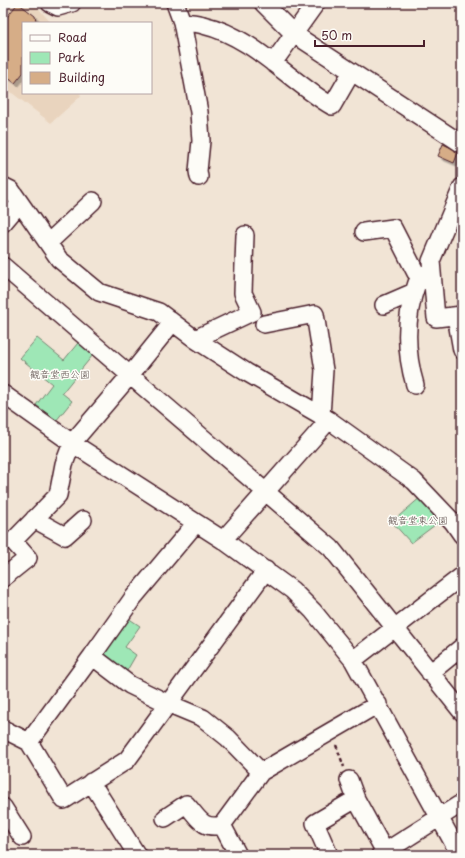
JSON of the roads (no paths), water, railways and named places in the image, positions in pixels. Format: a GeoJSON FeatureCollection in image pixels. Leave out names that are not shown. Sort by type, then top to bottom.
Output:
{"type":"FeatureCollection","features":[{"type":"Feature","properties":{"kind":"street"},"geometry":{"type":"LineString","coordinates":[[50,3],[58,7],[72,3]]}},
{"type":"Feature","properties":{"kind":"street"},"geometry":{"type":"LineString","coordinates":[[175,3],[182,22],[199,112],[201,141],[198,163],[199,177]]}},
{"type":"Feature","properties":{"kind":"street"},"geometry":{"type":"LineString","coordinates":[[262,3],[294,34],[351,73],[462,144]]}},
{"type":"Feature","properties":{"kind":"street"},"geometry":{"type":"LineString","coordinates":[[273,63],[316,3]]}},
{"type":"Feature","properties":{"kind":"street"},"geometry":{"type":"LineString","coordinates":[[182,22],[204,25],[237,38],[273,63],[311,94],[332,106],[351,73]]}},
{"type":"Feature","properties":{"kind":"street"},"geometry":{"type":"LineString","coordinates":[[3,186],[11,190],[59,259],[99,292],[159,312],[195,339],[325,418],[414,481],[453,522],[462,535]]}},
{"type":"Feature","properties":{"kind":"street"},"geometry":{"type":"LineString","coordinates":[[462,187],[431,261],[431,277],[436,318],[459,316],[462,350]]}},
{"type":"Feature","properties":{"kind":"street"},"geometry":{"type":"LineString","coordinates":[[48,244],[94,201]]}},
{"type":"Feature","properties":{"kind":"street"},"geometry":{"type":"LineString","coordinates":[[3,223],[20,203]]}},
{"type":"Feature","properties":{"kind":"street"},"geometry":{"type":"LineString","coordinates":[[364,232],[393,228],[416,273],[431,277]]}},
{"type":"Feature","properties":{"kind":"street"},"geometry":{"type":"LineString","coordinates":[[195,339],[252,312],[243,293],[245,235]]}},
{"type":"Feature","properties":{"kind":"street"},"geometry":{"type":"LineString","coordinates":[[3,266],[131,374],[331,548],[462,712]]}},
{"type":"Feature","properties":{"kind":"street"},"geometry":{"type":"LineString","coordinates":[[415,384],[409,364],[409,317],[417,283],[431,277]]}},
{"type":"Feature","properties":{"kind":"street"},"geometry":{"type":"LineString","coordinates":[[384,305],[414,292]]}},
{"type":"Feature","properties":{"kind":"street"},"geometry":{"type":"LineString","coordinates":[[223,540],[267,492],[325,418],[324,370],[315,314],[264,324]]}},
{"type":"Feature","properties":{"kind":"street"},"geometry":{"type":"LineString","coordinates":[[3,578],[28,558],[14,540],[58,495],[64,464],[72,443],[172,323]]}},
{"type":"Feature","properties":{"kind":"street"},"geometry":{"type":"LineString","coordinates":[[3,394],[72,443],[223,540],[292,590],[313,612],[353,660],[460,855]]}},
{"type":"Feature","properties":{"kind":"street"},"geometry":{"type":"LineString","coordinates":[[34,519],[65,536],[83,520]]}},
{"type":"Feature","properties":{"kind":"street"},"geometry":{"type":"LineString","coordinates":[[29,742],[133,598],[196,523]]}},
{"type":"Feature","properties":{"kind":"street"},"geometry":{"type":"LineString","coordinates":[[3,731],[4,730],[29,742],[64,800],[127,760],[167,703],[266,570]]}},
{"type":"Feature","properties":{"kind":"street"},"geometry":{"type":"LineString","coordinates":[[353,660],[462,576]]}},
{"type":"Feature","properties":{"kind":"street"},"geometry":{"type":"LineString","coordinates":[[430,672],[462,647]]}},
{"type":"Feature","properties":{"kind":"street"},"geometry":{"type":"LineString","coordinates":[[92,656],[130,685],[167,703],[204,718],[228,738],[261,772]]}},
{"type":"Feature","properties":{"kind":"street"},"geometry":{"type":"LineString","coordinates":[[165,818],[186,804],[206,826],[211,827],[222,824],[261,772],[378,704]]}},
{"type":"Feature","properties":{"kind":"street"},"geometry":{"type":"LineString","coordinates":[[349,780],[356,799],[383,853],[462,803]]}},
{"type":"Feature","properties":{"kind":"street"},"geometry":{"type":"LineString","coordinates":[[91,782],[132,852]]}},
{"type":"Feature","properties":{"kind":"street"},"geometry":{"type":"LineString","coordinates":[[326,854],[315,823],[356,799]]}},
{"type":"Feature","properties":{"kind":"street"},"geometry":{"type":"LineString","coordinates":[[3,807],[13,833]]}},
{"type":"Feature","properties":{"kind":"street"},"geometry":{"type":"LineString","coordinates":[[222,824],[238,855]]}},
{"type":"Feature","properties":{"kind":"park label","name":"観音堂西公園"},"geometry":{"type":"Point","coordinates":[60,373]}},
{"type":"Feature","properties":{"kind":"park label","name":"観音堂東公園"},"geometry":{"type":"Point","coordinates":[418,519]}}]}
